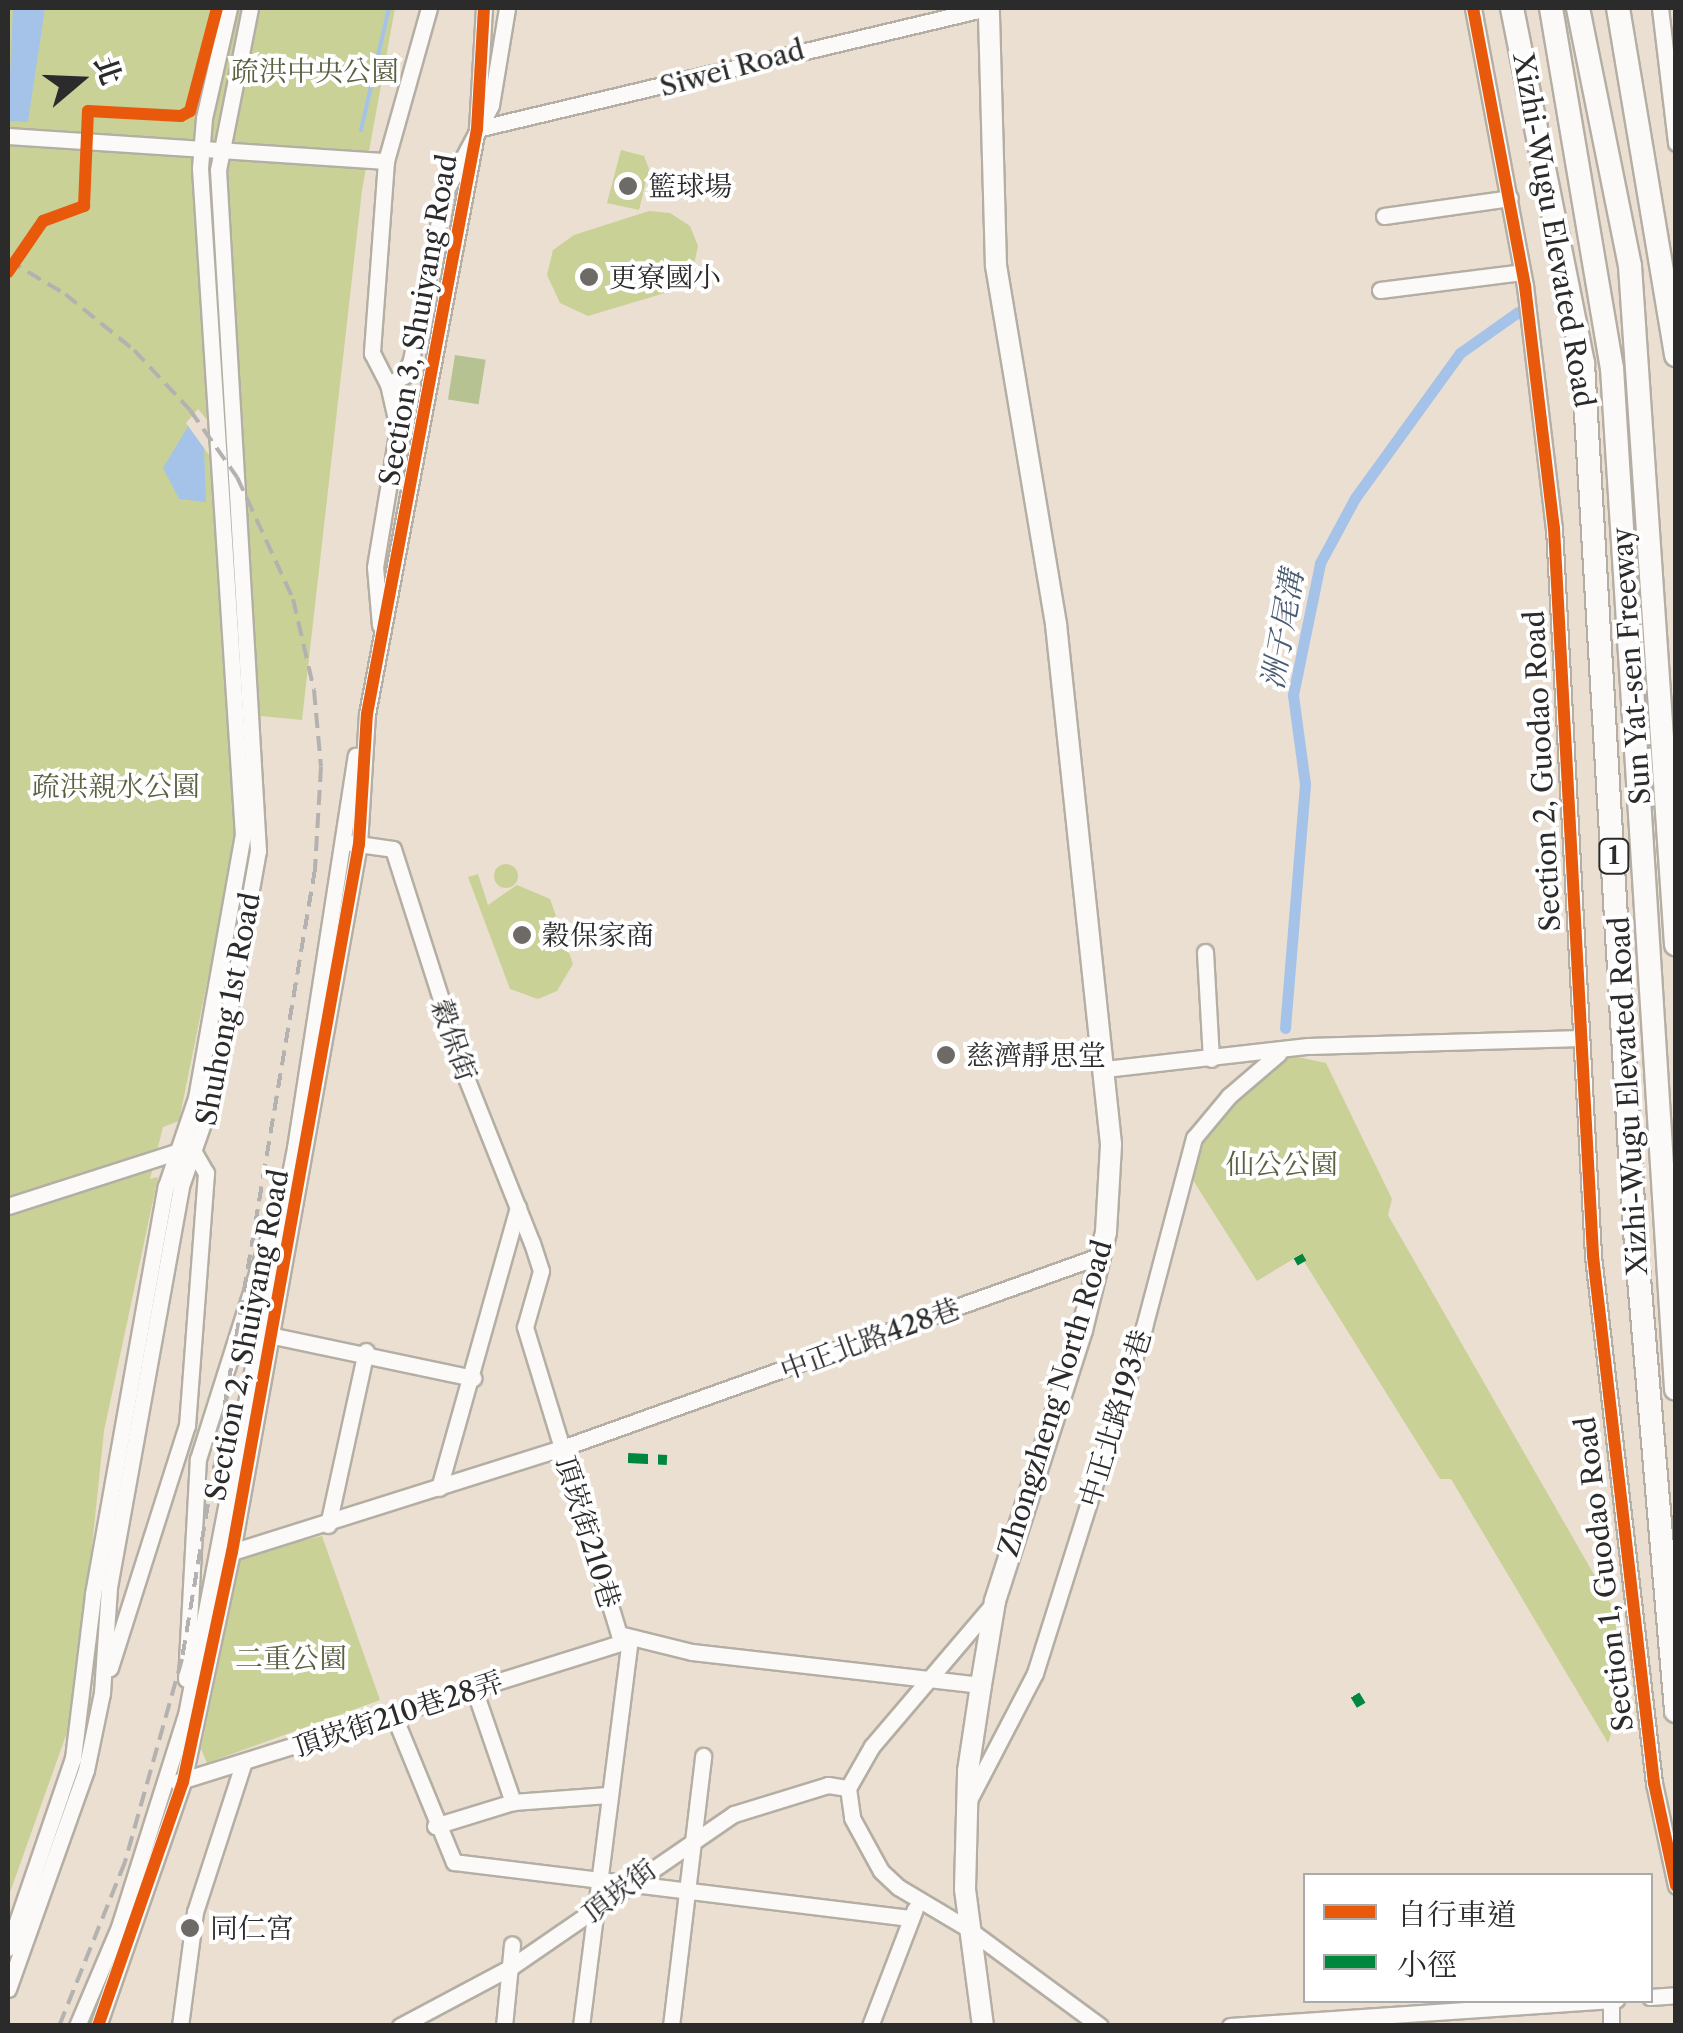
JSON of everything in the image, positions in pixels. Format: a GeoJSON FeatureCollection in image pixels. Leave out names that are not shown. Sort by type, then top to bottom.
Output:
{"type":"FeatureCollection","features":[{"type":"Feature","properties":{"kind":"highway","name":"Xizhi-Wugu Elevated Road"},"geometry":{"type":"LineString","coordinates":[[1512,8],[1583,364],[1634,1220],[1676,1710]]}},
{"type":"Feature","properties":{"kind":"highway","name":"Sun Yat-sen Freeway"},"geometry":{"type":"LineString","coordinates":[[1551,8],[1612,368],[1676,1389]]}},
{"type":"Feature","properties":{"kind":"highway","name":"Sun Yat-sen Freeway"},"geometry":{"type":"LineString","coordinates":[[1578,8],[1630,266],[1676,944]]}},
{"type":"Feature","properties":{"kind":"highway"},"geometry":{"type":"LineString","coordinates":[[1618,8],[1676,355]]}},
{"type":"Feature","properties":{"kind":"main road","name":"Zhongzheng North Road"},"geometry":{"type":"LineString","coordinates":[[984,2026],[967,1928],[968,1800],[980,1685],[995,1601],[1082,1330],[1111,1192],[1105,1069],[1069,723],[1025,411],[996,266],[988,8]]}},
{"type":"Feature","properties":{"kind":"street","name":"Shuhong 1st Road"},"geometry":{"type":"LineString","coordinates":[[8,1989],[56,1864],[102,1693],[109,1587],[243,835],[202,145],[230,8]]}},
{"type":"Feature","properties":{"kind":"street","name":"Shuhong 1st Road"},"geometry":{"type":"LineString","coordinates":[[8,1948],[74,1758],[93,1594],[166,1186],[187,1152],[216,1086],[260,831],[245,672],[219,146],[250,8]]}},
{"type":"Feature","properties":{"kind":"street"},"geometry":{"type":"LineString","coordinates":[[382,639],[376,567],[398,428],[388,384],[372,353],[386,160],[429,8]]}},
{"type":"Feature","properties":{"kind":"street","name":"Section 3, Shuiyang Road"},"geometry":{"type":"LineString","coordinates":[[382,639],[478,130],[484,8]]}},
{"type":"Feature","properties":{"kind":"street"},"geometry":{"type":"LineString","coordinates":[[388,384],[404,376],[411,360],[446,192],[491,106],[507,8]]}},
{"type":"Feature","properties":{"kind":"street","name":"Siwei Road"},"geometry":{"type":"LineString","coordinates":[[478,130],[988,8]]}},
{"type":"Feature","properties":{"kind":"street","name":"Section 2, Guodao Road"},"geometry":{"type":"LineString","coordinates":[[1473,8],[1524,279],[1554,528],[1593,1256]]}},
{"type":"Feature","properties":{"kind":"street"},"geometry":{"type":"LineString","coordinates":[[1660,8],[1676,144]]}},
{"type":"Feature","properties":{"kind":"street"},"geometry":{"type":"LineString","coordinates":[[8,136],[219,146],[386,160]]}},
{"type":"Feature","properties":{"kind":"street"},"geometry":{"type":"LineString","coordinates":[[1384,216],[1510,198]]}},
{"type":"Feature","properties":{"kind":"street"},"geometry":{"type":"LineString","coordinates":[[1380,290],[1524,279]]}},
{"type":"Feature","properties":{"kind":"street","name":"Section 2, Shuiyang Road"},"geometry":{"type":"LineString","coordinates":[[77,2026],[119,1927],[186,1716],[266,1334],[353,843],[367,714],[382,639]]}},
{"type":"Feature","properties":{"kind":"street","name":"Section 2, Shuiyang Road"},"geometry":{"type":"LineString","coordinates":[[98,2026],[183,1782],[232,1552],[291,1168],[353,843]]}},
{"type":"Feature","properties":{"kind":"street","name":"穀保街"},"geometry":{"type":"LineString","coordinates":[[353,843],[393,849],[466,1075],[541,1271]]}},
{"type":"Feature","properties":{"kind":"street"},"geometry":{"type":"LineString","coordinates":[[1205,952],[1212,1059]]}},
{"type":"Feature","properties":{"kind":"street"},"geometry":{"type":"LineString","coordinates":[[1105,1069],[1278,1054],[1320,1046],[1582,1038]]}},
{"type":"Feature","properties":{"kind":"street","name":"中正北路193巷"},"geometry":{"type":"LineString","coordinates":[[968,1800],[1035,1673],[1144,1327],[1194,1138],[1278,1054]]}},
{"type":"Feature","properties":{"kind":"street"},"geometry":{"type":"LineString","coordinates":[[8,1206],[187,1152],[206,1173],[187,1426],[102,1693]]}},
{"type":"Feature","properties":{"kind":"street"},"geometry":{"type":"LineString","coordinates":[[186,1716],[186,1617],[198,1459],[291,1168]]}},
{"type":"Feature","properties":{"kind":"street"},"geometry":{"type":"LineString","coordinates":[[439,1488],[474,1378],[518,1207]]}},
{"type":"Feature","properties":{"kind":"street","name":"中正北路428巷"},"geometry":{"type":"LineString","coordinates":[[232,1552],[304,1540],[328,1525],[562,1448],[1098,1256]]}},
{"type":"Feature","properties":{"kind":"street","name":"Section 1, Guodao Road"},"geometry":{"type":"LineString","coordinates":[[1593,1256],[1654,1783],[1676,1886]]}},
{"type":"Feature","properties":{"kind":"street","name":"頂崁街210巷"},"geometry":{"type":"LineString","coordinates":[[541,1271],[526,1327],[619,1634],[630,1640],[595,1884],[596,1910],[581,2026]]}},
{"type":"Feature","properties":{"kind":"street"},"geometry":{"type":"LineString","coordinates":[[266,1334],[366,1351],[474,1378]]}},
{"type":"Feature","properties":{"kind":"street"},"geometry":{"type":"LineString","coordinates":[[328,1525],[366,1351]]}},
{"type":"Feature","properties":{"kind":"street"},"geometry":{"type":"LineString","coordinates":[[187,1426],[207,1427]]}},
{"type":"Feature","properties":{"kind":"street"},"geometry":{"type":"LineString","coordinates":[[995,1601],[872,1746],[848,1788],[852,1818],[881,1871],[918,1901],[967,1928],[1100,2026]]}},
{"type":"Feature","properties":{"kind":"street"},"geometry":{"type":"LineString","coordinates":[[630,1640],[980,1685]]}},
{"type":"Feature","properties":{"kind":"street","name":"頂崁街210巷28弄"},"geometry":{"type":"LineString","coordinates":[[164,1782],[183,1782],[243,1764],[630,1640]]}},
{"type":"Feature","properties":{"kind":"street"},"geometry":{"type":"LineString","coordinates":[[474,1689],[513,1802]]}},
{"type":"Feature","properties":{"kind":"street"},"geometry":{"type":"LineString","coordinates":[[394,1716],[435,1826],[454,1862],[595,1884],[911,1918]]}},
{"type":"Feature","properties":{"kind":"street"},"geometry":{"type":"LineString","coordinates":[[671,2026],[683,1893],[696,1837],[704,1756]]}},
{"type":"Feature","properties":{"kind":"street"},"geometry":{"type":"LineString","coordinates":[[180,2026],[195,1912],[243,1764]]}},
{"type":"Feature","properties":{"kind":"street","name":"頂崁街"},"geometry":{"type":"LineString","coordinates":[[400,2026],[510,1968],[596,1910],[621,1886],[734,1814],[828,1785],[848,1788]]}},
{"type":"Feature","properties":{"kind":"street"},"geometry":{"type":"LineString","coordinates":[[435,1826],[513,1802],[608,1795]]}},
{"type":"Feature","properties":{"kind":"street"},"geometry":{"type":"LineString","coordinates":[[870,2026],[918,1901]]}},
{"type":"Feature","properties":{"kind":"street"},"geometry":{"type":"LineString","coordinates":[[504,2026],[512,1944]]}},
{"type":"Feature","properties":{"kind":"street"},"geometry":{"type":"LineString","coordinates":[[1230,2026],[1581,2003]]}},
{"type":"Feature","properties":{"kind":"green space"},"geometry":{"type":"Polygon","coordinates":[[[8,8],[395,8],[362,190],[302,720],[261,716],[179,1121],[163,1127],[150,1179],[158,1177],[104,1431],[75,1710],[8,1898],[8,8]]]}},
{"type":"Feature","properties":{"kind":"green space","name":"籃球場"},"geometry":{"type":"Polygon","coordinates":[[[621,150],[644,156],[649,169],[639,210],[607,203],[621,150]]]}},
{"type":"Feature","properties":{"kind":"green space"},"geometry":{"type":"Polygon","coordinates":[[[649,211],[670,213],[690,226],[698,246],[691,279],[675,290],[588,316],[560,303],[547,275],[553,250],[574,235],[649,211]]]}},
{"type":"Feature","properties":{"kind":"green space"},"geometry":{"type":"Polygon","coordinates":[[[455,355],[486,360],[479,404],[448,399],[455,355]]]}},
{"type":"Feature","properties":{"kind":"green space"},"geometry":{"type":"Polygon","coordinates":[[[506,864],[518,876],[506,888],[494,876],[506,864]]]}},
{"type":"Feature","properties":{"kind":"green space"},"geometry":{"type":"Polygon","coordinates":[[[478,874],[488,905],[517,885],[550,899],[573,964],[557,991],[538,999],[510,989],[468,877],[478,874]]]}},
{"type":"Feature","properties":{"kind":"green space","name":"仙公公園"},"geometry":{"type":"Polygon","coordinates":[[[1274,1052],[1326,1063],[1392,1199],[1388,1215],[1620,1620],[1626,1688],[1608,1743],[1451,1479],[1440,1479],[1300,1255],[1257,1281],[1184,1166],[1214,1107],[1274,1052]]]}},
{"type":"Feature","properties":{"kind":"green space","name":"二重公園"},"geometry":{"type":"Polygon","coordinates":[[[322,1536],[380,1700],[207,1763],[201,1749],[241,1555],[322,1536]]]}},
{"type":"Feature","properties":{"kind":"water"},"geometry":{"type":"Polygon","coordinates":[[[13,8],[45,8],[28,122],[8,121],[13,8]]]}},
{"type":"Feature","properties":{"kind":"water"},"geometry":{"type":"Polygon","coordinates":[[[193,418],[203,418],[206,502],[179,499],[163,468],[193,418]]]}},
{"type":"Feature","properties":{"kind":"pier"},"geometry":{"type":"Polygon","coordinates":[[[198,409],[208,421],[209,455],[186,423],[198,409]]]}},
{"type":"Feature","properties":{"kind":"waterway"},"geometry":{"type":"LineString","coordinates":[[361,130],[389,8]]}},
{"type":"Feature","properties":{"kind":"waterway","name":"洲子尾溝"},"geometry":{"type":"LineString","coordinates":[[1285,1028],[1305,784],[1293,695],[1320,563],[1355,498],[1460,353],[1518,312]]}},
{"type":"Feature","properties":{"kind":"railway"},"geometry":{"type":"LineString","coordinates":[[8,260],[65,294],[134,350],[190,410],[237,477],[293,599],[314,690],[321,767],[315,869],[182,1659],[125,1862],[59,2026]]}},
{"type":"Feature","properties":{"kind":"marked path"},"geometry":{"type":"LineString","coordinates":[[1298,1256],[1302,1263]]}},
{"type":"Feature","properties":{"kind":"marked path"},"geometry":{"type":"LineString","coordinates":[[628,1458],[667,1460]]}},
{"type":"Feature","properties":{"kind":"marked path"},"geometry":{"type":"LineString","coordinates":[[1355,1695],[1361,1705]]}},
{"type":"Feature","properties":{"kind":"cycle path"},"geometry":{"type":"LineString","coordinates":[[8,272],[43,221],[84,206],[88,111],[181,116],[190,111],[217,8]]}},
{"type":"Feature","properties":{"kind":"cycle path"},"geometry":{"type":"LineString","coordinates":[[98,2026],[183,1782],[232,1552],[359,844],[367,714],[477,129],[484,8]]}},
{"type":"Feature","properties":{"kind":"cycle path"},"geometry":{"type":"LineString","coordinates":[[1473,8],[1525,286],[1554,528],[1593,1256],[1654,1783],[1676,1886]]}},
{"type":"Feature","properties":{"kind":"place","name":"籃球場"},"geometry":{"type":"Point","coordinates":[628,186]}},
{"type":"Feature","properties":{"kind":"place","name":"更寮國小"},"geometry":{"type":"Point","coordinates":[589,277]}},
{"type":"Feature","properties":{"kind":"place","name":"穀保家商"},"geometry":{"type":"Point","coordinates":[522,935]}},
{"type":"Feature","properties":{"kind":"place","name":"慈濟靜思堂"},"geometry":{"type":"Point","coordinates":[946,1055]}},
{"type":"Feature","properties":{"kind":"place","name":"同仁宮"},"geometry":{"type":"Point","coordinates":[190,1928]}},
{"type":"Feature","properties":{"kind":"park label","name":"疏洪中央公園"},"geometry":{"type":"Point","coordinates":[315,71]}},
{"type":"Feature","properties":{"kind":"park label","name":"疏洪親水公園"},"geometry":{"type":"Point","coordinates":[116,786]}}]}
